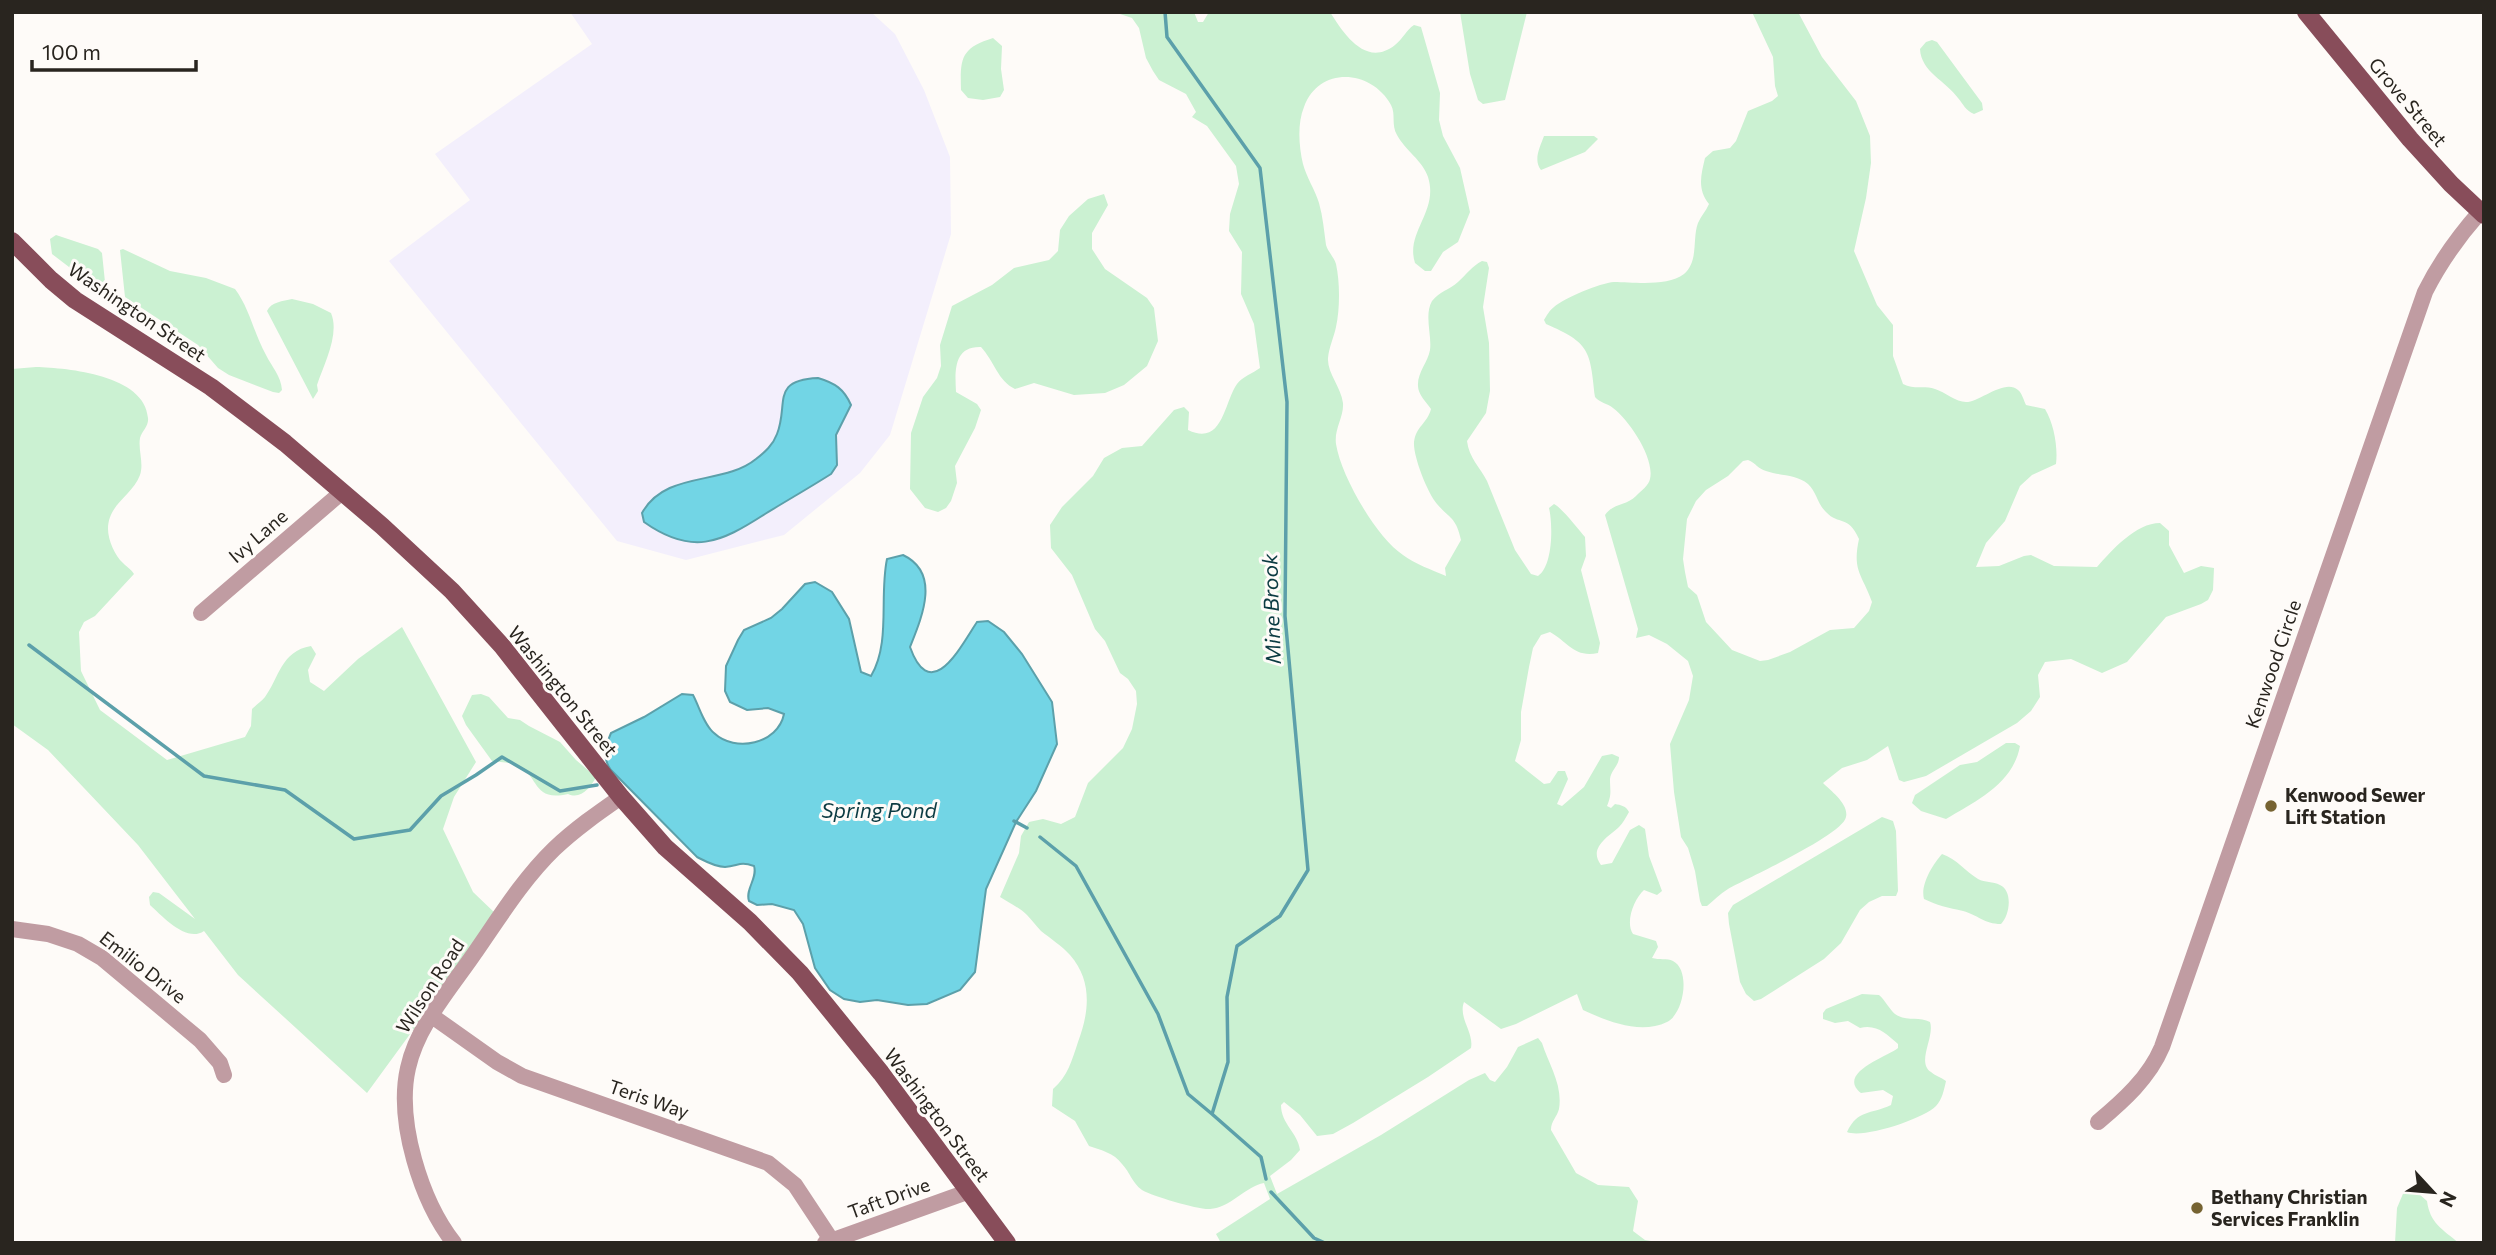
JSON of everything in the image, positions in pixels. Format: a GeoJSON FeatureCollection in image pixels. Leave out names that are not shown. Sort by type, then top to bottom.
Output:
{"type":"FeatureCollection","features":[{"type":"Feature","properties":{"kind":"main road","name":"Grove Street"},"geometry":{"type":"LineString","coordinates":[[2306,12],[2410,139],[2482,213]]}},
{"type":"Feature","properties":{"kind":"main road","name":"Washington Street"},"geometry":{"type":"LineString","coordinates":[[12,241],[75,300],[189,372],[246,412],[416,556],[494,637],[621,797],[665,847],[750,922],[800,973],[881,1073],[1007,1243]]}},
{"type":"Feature","properties":{"kind":"street","name":"Kenwood Circle"},"geometry":{"type":"LineString","coordinates":[[2098,1122],[2135,1088],[2155,1063],[2162,1047],[2425,292],[2445,255],[2482,213]]}},
{"type":"Feature","properties":{"kind":"street","name":"Ivy Lane"},"geometry":{"type":"LineString","coordinates":[[201,613],[342,492]]}},
{"type":"Feature","properties":{"kind":"street","name":"Wilson Road"},"geometry":{"type":"LineString","coordinates":[[454,1243],[426,1196],[409,1135],[404,1107],[412,1054],[432,1016],[538,866],[567,838],[621,797]]}},
{"type":"Feature","properties":{"kind":"street","name":"Emilio Drive"},"geometry":{"type":"LineString","coordinates":[[12,929],[68,940],[102,958],[200,1040],[220,1063],[224,1075]]}},
{"type":"Feature","properties":{"kind":"street","name":"Teris Way"},"geometry":{"type":"LineString","coordinates":[[432,1016],[522,1076],[768,1163],[795,1185],[829,1242]]}},
{"type":"Feature","properties":{"kind":"street","name":"Taft Drive"},"geometry":{"type":"LineString","coordinates":[[829,1242],[967,1192]]}},
{"type":"Feature","properties":{"kind":"shaded area"},"geometry":{"type":"Polygon","coordinates":[[[570,12],[871,12],[895,34],[924,90],[950,157],[951,234],[890,435],[860,473],[784,535],[686,560],[617,541],[389,261],[470,200],[435,154],[592,44],[570,12]]]}},
{"type":"Feature","properties":{"kind":"green space"},"geometry":{"type":"Polygon","coordinates":[[[1114,12],[1194,12],[1198,22],[1203,22],[1209,12],[1330,12],[1349,38],[1365,50],[1375,53],[1395,45],[1414,25],[1421,27],[1440,93],[1439,120],[1443,136],[1460,168],[1470,212],[1458,242],[1443,252],[1431,271],[1425,271],[1415,263],[1413,252],[1414,241],[1429,201],[1428,177],[1397,135],[1391,105],[1382,93],[1359,79],[1333,79],[1321,84],[1311,94],[1300,121],[1303,164],[1319,203],[1326,245],[1336,264],[1338,279],[1339,304],[1328,364],[1343,403],[1336,439],[1339,457],[1361,505],[1382,535],[1408,558],[1446,576],[1445,568],[1461,540],[1455,522],[1437,504],[1429,491],[1416,456],[1415,437],[1431,409],[1419,392],[1418,381],[1430,350],[1428,319],[1432,301],[1478,263],[1487,262],[1489,268],[1483,307],[1489,343],[1490,391],[1486,413],[1467,441],[1468,447],[1487,481],[1515,550],[1531,574],[1538,576],[1547,564],[1551,534],[1549,508],[1554,504],[1585,537],[1586,556],[1581,570],[1600,643],[1598,653],[1590,654],[1577,651],[1550,632],[1541,635],[1533,648],[1529,667],[1521,712],[1521,740],[1515,761],[1544,784],[1550,783],[1558,771],[1565,771],[1568,779],[1557,804],[1562,806],[1584,787],[1602,756],[1612,754],[1619,757],[1610,779],[1607,806],[1611,808],[1615,804],[1619,805],[1629,812],[1601,843],[1598,859],[1601,865],[1612,863],[1630,830],[1639,825],[1645,829],[1649,856],[1662,891],[1657,895],[1644,890],[1640,894],[1632,911],[1631,929],[1633,934],[1656,941],[1658,947],[1652,958],[1673,961],[1682,973],[1683,992],[1678,1010],[1667,1022],[1657,1026],[1624,1025],[1583,1010],[1577,994],[1501,1029],[1464,1002],[1463,1014],[1471,1048],[1353,1123],[1333,1134],[1317,1136],[1300,1115],[1284,1102],[1281,1105],[1284,1118],[1300,1150],[1270,1176],[1277,1194],[1381,1135],[1469,1080],[1485,1073],[1495,1082],[1518,1047],[1538,1038],[1552,1067],[1559,1092],[1559,1109],[1551,1130],[1576,1173],[1598,1185],[1629,1187],[1638,1201],[1633,1231],[1645,1240],[1663,1243],[1221,1243],[1216,1234],[1270,1199],[1264,1183],[1224,1205],[1210,1209],[1155,1196],[1142,1190],[1115,1157],[1089,1146],[1075,1121],[1052,1106],[1053,1089],[1069,1067],[1082,1031],[1086,986],[1077,965],[1067,952],[1041,931],[1024,912],[1000,897],[1019,853],[1021,836],[1029,822],[1043,819],[1061,824],[1075,817],[1088,783],[1123,748],[1132,729],[1137,704],[1136,691],[1120,673],[1105,641],[1095,629],[1072,575],[1051,548],[1050,525],[1062,507],[1093,476],[1104,458],[1122,448],[1142,446],[1174,410],[1184,407],[1189,412],[1188,430],[1200,434],[1209,433],[1221,420],[1237,384],[1260,368],[1254,324],[1241,294],[1242,252],[1229,231],[1230,214],[1239,184],[1236,166],[1207,126],[1192,117],[1196,112],[1186,94],[1159,80],[1146,58],[1139,28],[1132,18],[1114,12]]]}},
{"type":"Feature","properties":{"kind":"green space"},"geometry":{"type":"Polygon","coordinates":[[[1460,12],[1527,12],[1505,100],[1483,104],[1478,100],[1470,74],[1460,12]]]}},
{"type":"Feature","properties":{"kind":"green space"},"geometry":{"type":"Polygon","coordinates":[[[1752,12],[1798,12],[1822,57],[1856,101],[1870,136],[1871,163],[1854,251],[1877,305],[1893,325],[1893,356],[1903,384],[1935,389],[1966,402],[2006,387],[2013,387],[2019,391],[2026,405],[2045,409],[2051,422],[2056,443],[2056,464],[2032,475],[2020,486],[2005,521],[1986,543],[1976,567],[1999,566],[2031,555],[2054,566],[2097,567],[2133,532],[2160,523],[2169,531],[2169,545],[2184,573],[2201,566],[2214,568],[2213,590],[2208,600],[2166,617],[2127,662],[2102,673],[2071,659],[2045,662],[2038,675],[2040,697],[2031,711],[2017,723],[1926,776],[1904,782],[1899,780],[1888,746],[1867,760],[1842,768],[1823,783],[1845,807],[1846,817],[1841,825],[1812,845],[1728,889],[1707,906],[1702,906],[1688,848],[1681,837],[1670,744],[1689,700],[1693,676],[1688,661],[1667,644],[1649,635],[1636,638],[1638,629],[1605,515],[1612,508],[1632,499],[1646,486],[1650,479],[1649,461],[1626,421],[1613,408],[1595,397],[1589,358],[1580,343],[1546,324],[1544,320],[1559,303],[1592,288],[1614,282],[1669,281],[1689,269],[1696,229],[1709,204],[1701,187],[1705,158],[1713,151],[1730,148],[1736,141],[1748,111],[1778,96],[1773,57],[1752,12]],[[1748,460],[1706,490],[1696,501],[1687,519],[1683,559],[1688,587],[1697,595],[1706,622],[1732,650],[1760,661],[1790,652],[1830,630],[1854,628],[1869,611],[1872,602],[1857,566],[1859,539],[1851,526],[1826,512],[1811,487],[1803,481],[1763,470],[1748,460]]]}},
{"type":"Feature","properties":{"kind":"green space"},"geometry":{"type":"Polygon","coordinates":[[[993,38],[1002,46],[1004,90],[1000,97],[983,100],[968,98],[961,90],[962,62],[974,46],[993,38]]]}},
{"type":"Feature","properties":{"kind":"green space"},"geometry":{"type":"Polygon","coordinates":[[[1932,40],[1937,42],[1982,103],[1983,110],[1974,114],[1969,111],[1929,70],[1921,57],[1920,49],[1932,40]]]}},
{"type":"Feature","properties":{"kind":"green space"},"geometry":{"type":"Polygon","coordinates":[[[1544,136],[1594,136],[1598,139],[1585,152],[1541,170],[1537,158],[1544,136]]]}},
{"type":"Feature","properties":{"kind":"green space"},"geometry":{"type":"Polygon","coordinates":[[[1104,194],[1108,205],[1092,233],[1092,249],[1105,269],[1147,298],[1154,308],[1158,341],[1147,366],[1124,385],[1105,393],[1074,395],[1034,383],[1015,389],[1004,381],[981,347],[965,351],[956,369],[956,392],[977,404],[981,410],[975,428],[955,466],[957,483],[951,501],[946,508],[938,512],[925,508],[910,489],[911,433],[923,397],[937,378],[941,366],[940,345],[952,306],[992,285],[1014,268],[1049,260],[1058,251],[1060,230],[1069,216],[1088,199],[1104,194]]]}},
{"type":"Feature","properties":{"kind":"green space"},"geometry":{"type":"Polygon","coordinates":[[[56,235],[98,249],[102,253],[105,282],[81,282],[69,267],[52,254],[50,239],[56,235]]]}},
{"type":"Feature","properties":{"kind":"green space"},"geometry":{"type":"Polygon","coordinates":[[[120,250],[170,271],[206,278],[235,289],[278,376],[282,390],[279,393],[273,392],[229,375],[218,368],[198,345],[125,297],[120,250]]]}},
{"type":"Feature","properties":{"kind":"green space"},"geometry":{"type":"Polygon","coordinates":[[[292,299],[313,304],[331,313],[333,321],[330,349],[317,385],[318,391],[313,399],[267,311],[274,304],[292,299]]]}},
{"type":"Feature","properties":{"kind":"green space"},"geometry":{"type":"Polygon","coordinates":[[[36,367],[85,372],[120,383],[134,392],[144,404],[148,418],[140,438],[140,475],[132,489],[116,506],[108,529],[115,552],[134,574],[95,616],[84,622],[79,632],[81,671],[100,710],[167,760],[245,737],[251,726],[252,709],[265,697],[282,666],[293,653],[311,646],[316,654],[308,670],[310,682],[324,691],[358,659],[402,627],[476,762],[454,797],[443,829],[473,892],[497,915],[367,1093],[238,975],[204,931],[190,934],[183,931],[168,922],[150,905],[149,897],[153,892],[159,893],[195,919],[138,845],[48,750],[12,724],[12,369],[36,367]]]}},
{"type":"Feature","properties":{"kind":"green space"},"geometry":{"type":"Polygon","coordinates":[[[472,695],[489,697],[508,718],[520,720],[560,742],[596,777],[588,788],[577,795],[548,794],[516,765],[492,761],[462,716],[472,695]]]}},
{"type":"Feature","properties":{"kind":"green space"},"geometry":{"type":"Polygon","coordinates":[[[2006,743],[2020,746],[2016,759],[2010,771],[1981,798],[1946,819],[1921,811],[1912,803],[1915,795],[1960,765],[1977,762],[2006,743]]]}},
{"type":"Feature","properties":{"kind":"green space"},"geometry":{"type":"Polygon","coordinates":[[[1882,817],[1893,821],[1896,831],[1896,896],[1882,896],[1869,902],[1860,910],[1841,943],[1824,959],[1754,1001],[1746,994],[1740,982],[1728,913],[1733,905],[1882,817]]]}},
{"type":"Feature","properties":{"kind":"green space"},"geometry":{"type":"Polygon","coordinates":[[[1942,854],[1978,879],[2004,888],[2009,903],[2001,924],[1990,923],[1924,899],[1926,881],[1942,854]]]}},
{"type":"Feature","properties":{"kind":"green space"},"geometry":{"type":"Polygon","coordinates":[[[1862,994],[1879,995],[1899,1016],[1930,1022],[1925,1062],[1931,1072],[1946,1081],[1940,1101],[1919,1117],[1879,1130],[1855,1133],[1847,1132],[1856,1119],[1891,1105],[1893,1096],[1883,1090],[1861,1093],[1855,1086],[1855,1079],[1866,1066],[1898,1048],[1898,1044],[1876,1029],[1860,1028],[1848,1021],[1835,1023],[1823,1019],[1826,1009],[1862,994]]]}},
{"type":"Feature","properties":{"kind":"green space"},"geometry":{"type":"Polygon","coordinates":[[[2411,1187],[2427,1201],[2431,1215],[2438,1225],[2459,1243],[2395,1243],[2397,1208],[2405,1189],[2411,1187]]]}},
{"type":"Feature","properties":{"kind":"water"},"geometry":{"type":"Polygon","coordinates":[[[818,378],[838,387],[851,405],[836,435],[837,465],[831,474],[749,524],[706,542],[677,539],[644,522],[642,513],[652,499],[665,490],[728,473],[759,456],[771,445],[777,434],[787,389],[793,383],[818,378]]]}},
{"type":"Feature","properties":{"kind":"water","name":"Spring Pond"},"geometry":{"type":"Polygon","coordinates":[[[903,555],[915,563],[925,584],[923,609],[910,647],[918,664],[927,671],[936,671],[945,666],[977,622],[988,621],[1004,632],[1022,654],[1052,702],[1057,744],[1036,791],[1016,822],[986,889],[975,972],[960,990],[927,1004],[908,1005],[844,999],[830,990],[815,968],[803,924],[794,910],[772,904],[757,905],[749,901],[754,866],[742,864],[721,867],[697,857],[611,770],[605,752],[611,733],[682,694],[693,695],[707,725],[723,739],[744,744],[765,738],[773,732],[784,714],[768,708],[747,710],[730,702],[725,691],[726,666],[744,630],[771,618],[805,584],[815,582],[832,592],[849,619],[861,672],[871,676],[881,649],[887,559],[903,555]]]}},
{"type":"Feature","properties":{"kind":"waterway","name":"Mine Brook"},"geometry":{"type":"LineString","coordinates":[[1165,12],[1167,37],[1260,168],[1287,402],[1285,616],[1308,870],[1280,916],[1237,946],[1227,997],[1228,1062],[1212,1114],[1261,1157],[1266,1179]]}},
{"type":"Feature","properties":{"kind":"waterway"},"geometry":{"type":"LineString","coordinates":[[29,645],[204,776],[285,790],[354,839],[410,830],[441,796],[502,757],[560,791],[597,785]]}},
{"type":"Feature","properties":{"kind":"waterway"},"geometry":{"type":"LineString","coordinates":[[1014,821],[1027,828]]}},
{"type":"Feature","properties":{"kind":"waterway"},"geometry":{"type":"LineString","coordinates":[[1040,837],[1076,866],[1158,1014],[1188,1094],[1212,1114]]}},
{"type":"Feature","properties":{"kind":"waterway","name":"Mine Brook"},"geometry":{"type":"LineString","coordinates":[[1271,1192],[1314,1238],[1325,1243]]}},
{"type":"Feature","properties":{"kind":"place","name":"Kenwood Sewer Lift Station"},"geometry":{"type":"Point","coordinates":[2271,806]}},
{"type":"Feature","properties":{"kind":"place","name":"Bethany Christian Services Franklin"},"geometry":{"type":"Point","coordinates":[2197,1208]}}]}
